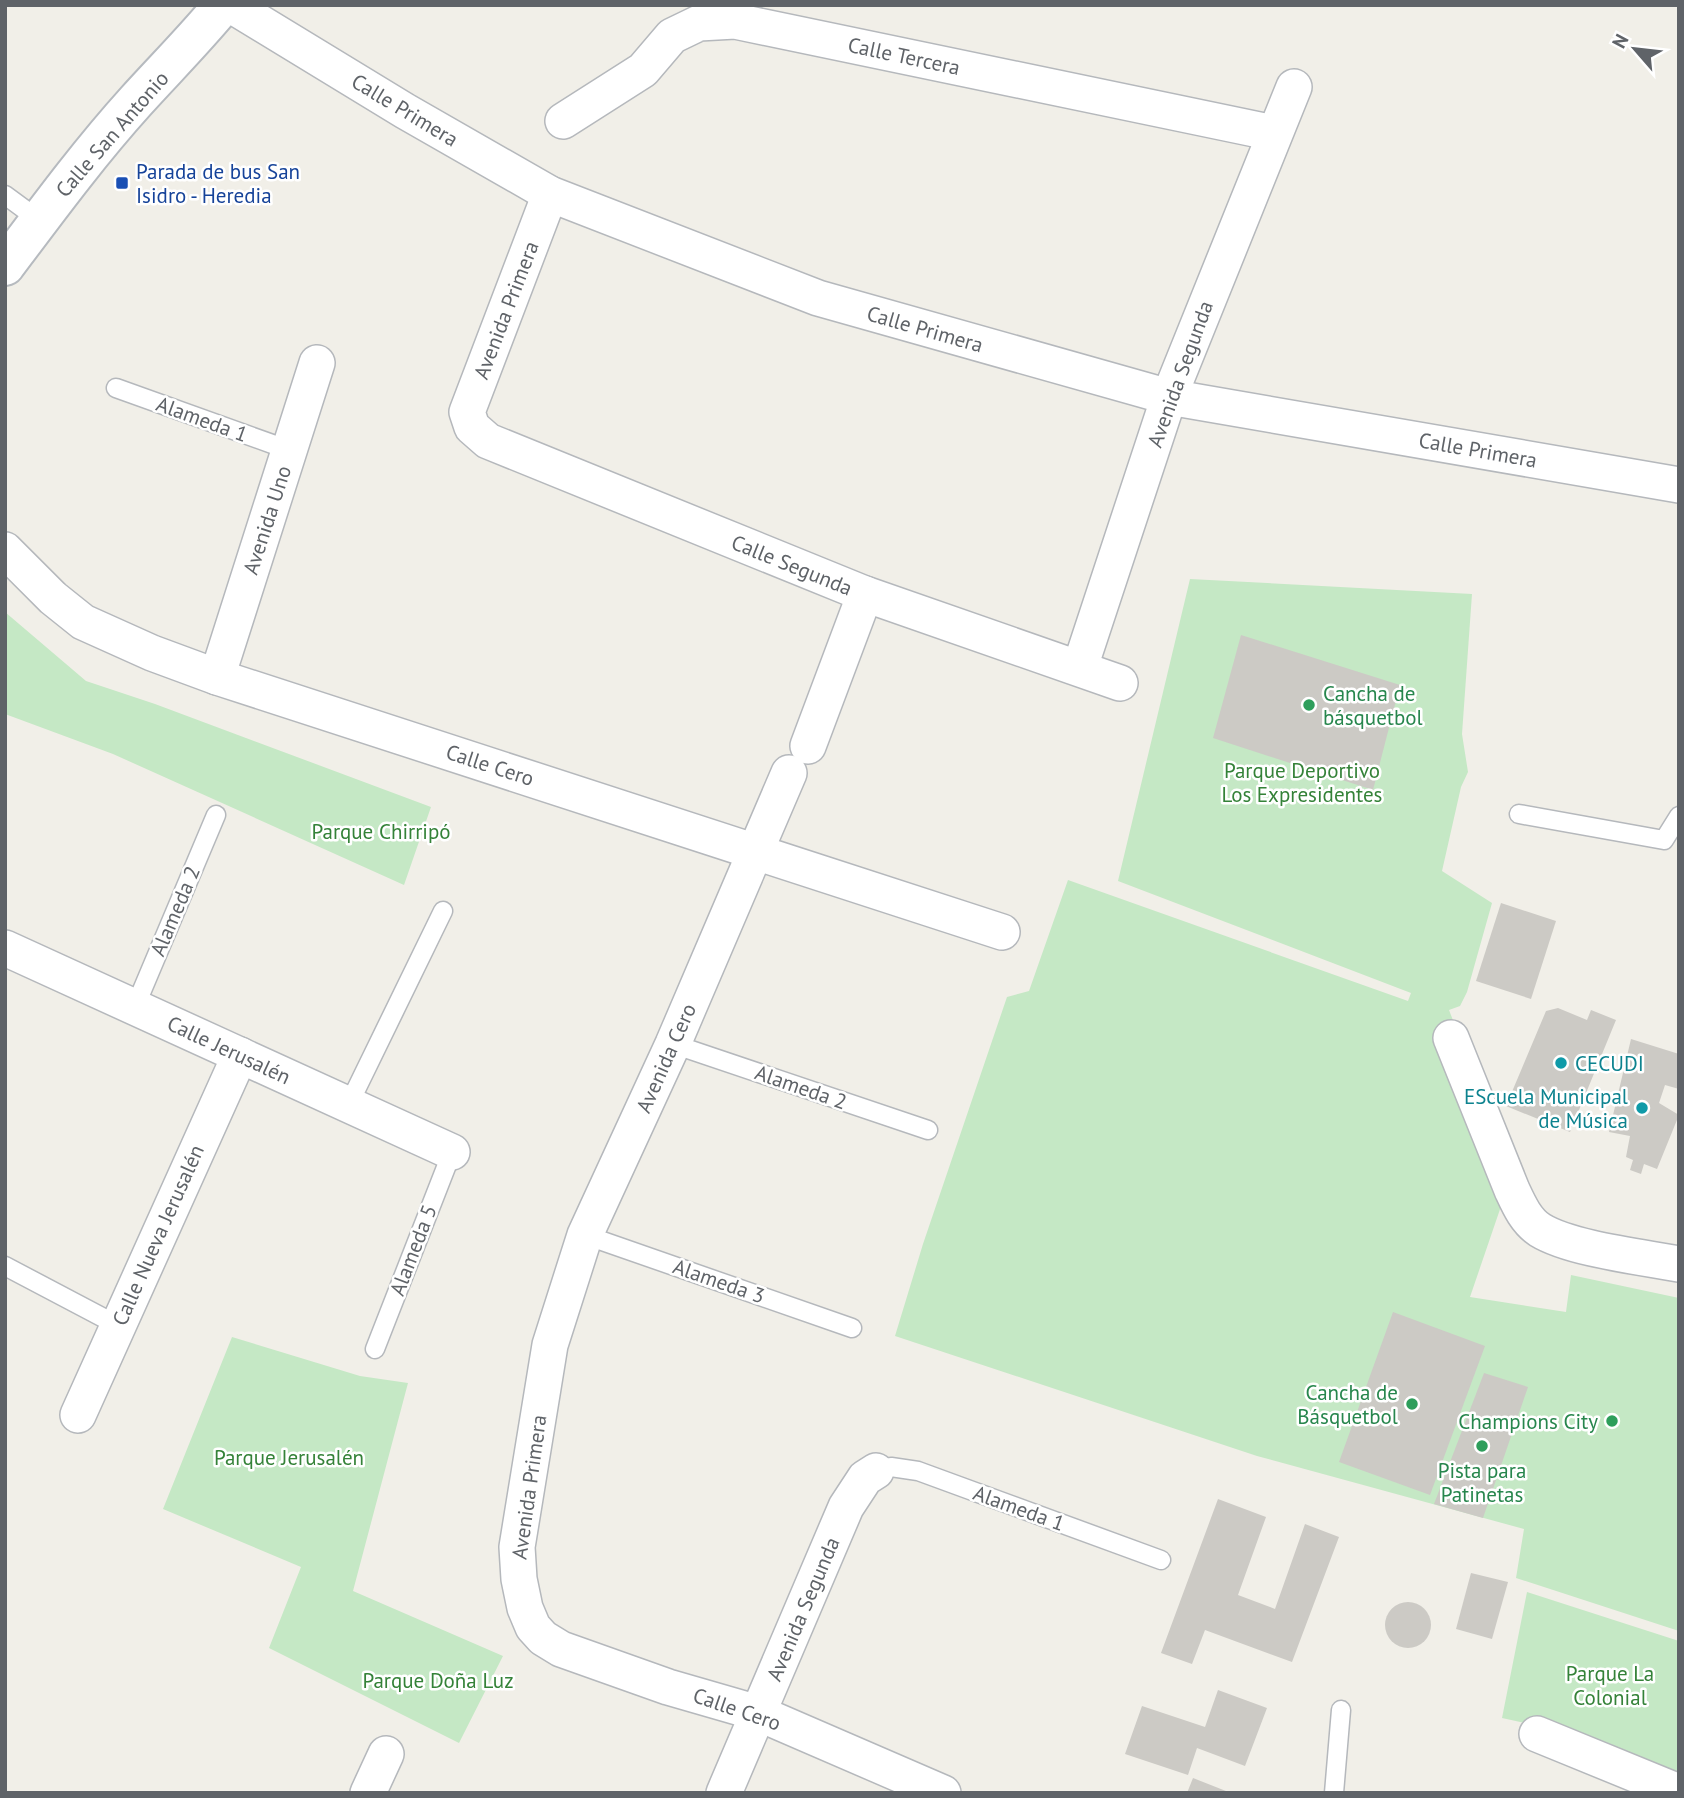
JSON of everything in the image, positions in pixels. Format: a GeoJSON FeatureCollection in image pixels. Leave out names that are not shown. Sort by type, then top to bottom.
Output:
{"type":"FeatureCollection","features":[{"type":"Feature","properties":{"kind":"main road","name":"Calle San Antonio"},"geometry":{"type":"LineString","coordinates":[[5,266],[80,167],[223,5]]}},
{"type":"Feature","properties":{"kind":"street","name":"Calle Primera"},"geometry":{"type":"LineString","coordinates":[[231,5],[405,111],[550,194],[818,298],[1169,397],[1679,485]]}},
{"type":"Feature","properties":{"kind":"street","name":"Calle Tercera"},"geometry":{"type":"LineString","coordinates":[[563,121],[643,70],[673,36],[699,23],[735,21],[1274,133]]}},
{"type":"Feature","properties":{"kind":"street","name":"Avenida Segunda"},"geometry":{"type":"LineString","coordinates":[[1080,667],[1169,397],[1294,87]]}},
{"type":"Feature","properties":{"kind":"street","name":"Avenida Primera"},"geometry":{"type":"LineString","coordinates":[[472,427],[467,412],[550,194]]}},
{"type":"Feature","properties":{"kind":"street","name":"Avenida Uno"},"geometry":{"type":"LineString","coordinates":[[217,677],[317,363]]}},
{"type":"Feature","properties":{"kind":"street","name":"Calle Segunda"},"geometry":{"type":"LineString","coordinates":[[472,427],[488,441],[864,594],[1120,683]]}},
{"type":"Feature","properties":{"kind":"street","name":"Calle Cero"},"geometry":{"type":"LineString","coordinates":[[5,550],[53,598],[83,622],[152,653],[217,677],[1002,932]]}},
{"type":"Feature","properties":{"kind":"street","name":"Avenida Cero"},"geometry":{"type":"LineString","coordinates":[[550,1345],[585,1235],[673,1044],[755,850],[798,759],[864,594]]}},
{"type":"Feature","properties":{"kind":"street","name":"Calle Jerusalén"},"geometry":{"type":"LineString","coordinates":[[5,948],[452,1152]]}},
{"type":"Feature","properties":{"kind":"street"},"geometry":{"type":"LineString","coordinates":[[1451,1038],[1512,1190],[1523,1212],[1539,1229],[1567,1241],[1679,1264]]}},
{"type":"Feature","properties":{"kind":"street","name":"Calle Nueva Jerusalén"},"geometry":{"type":"LineString","coordinates":[[78,1415],[240,1055]]}},
{"type":"Feature","properties":{"kind":"street","name":"Avenida Primera"},"geometry":{"type":"LineString","coordinates":[[533,1627],[525,1608],[517,1547],[550,1345]]}},
{"type":"Feature","properties":{"kind":"street","name":"Avenida Segunda"},"geometry":{"type":"LineString","coordinates":[[724,1793],[846,1507],[865,1478],[876,1471]]}},
{"type":"Feature","properties":{"kind":"street","name":"Calle Cero"},"geometry":{"type":"LineString","coordinates":[[533,1627],[543,1638],[561,1649],[668,1687],[758,1713],[943,1793]]}},
{"type":"Feature","properties":{"kind":"street"},"geometry":{"type":"LineString","coordinates":[[1537,1734],[1679,1792]]}},
{"type":"Feature","properties":{"kind":"street"},"geometry":{"type":"LineString","coordinates":[[368,1793],[386,1754]]}},
{"type":"Feature","properties":{"kind":"lane"},"geometry":{"type":"LineString","coordinates":[[5,195],[39,220]]}},
{"type":"Feature","properties":{"kind":"lane","name":"Alameda 1"},"geometry":{"type":"LineString","coordinates":[[116,388],[289,450]]}},
{"type":"Feature","properties":{"kind":"lane"},"geometry":{"type":"LineString","coordinates":[[1519,814],[1664,840],[1679,816]]}},
{"type":"Feature","properties":{"kind":"lane","name":"Alameda 2"},"geometry":{"type":"LineString","coordinates":[[135,1007],[216,815]]}},
{"type":"Feature","properties":{"kind":"lane"},"geometry":{"type":"LineString","coordinates":[[349,1104],[443,911]]}},
{"type":"Feature","properties":{"kind":"lane","name":"Alameda 2"},"geometry":{"type":"LineString","coordinates":[[673,1044],[928,1130]]}},
{"type":"Feature","properties":{"kind":"lane","name":"Alameda 5"},"geometry":{"type":"LineString","coordinates":[[374,1349],[452,1152]]}},
{"type":"Feature","properties":{"kind":"lane","name":"Alameda 3"},"geometry":{"type":"LineString","coordinates":[[585,1235],[852,1328]]}},
{"type":"Feature","properties":{"kind":"lane"},"geometry":{"type":"LineString","coordinates":[[5,1266],[117,1325]]}},
{"type":"Feature","properties":{"kind":"lane","name":"Alameda 1"},"geometry":{"type":"LineString","coordinates":[[876,1471],[891,1467],[918,1471],[1161,1560]]}},
{"type":"Feature","properties":{"kind":"lane"},"geometry":{"type":"LineString","coordinates":[[1335,1793],[1341,1710]]}},
{"type":"Feature","properties":{"kind":"green space","name":"Parque Deportivo Los Expresidentes"},"geometry":{"type":"Polygon","coordinates":[[[1190,579],[1472,594],[1462,734],[1468,772],[1461,787],[1442,871],[1492,903],[1467,992],[1460,1006],[1449,1010],[1504,1152],[1510,1180],[1470,1297],[1566,1312],[1571,1275],[1679,1298],[1679,1631],[1516,1578],[1524,1529],[1257,1456],[895,1336],[923,1244],[1007,997],[1029,991],[1068,880],[1408,1001],[1411,993],[1118,881],[1190,579]]]}},
{"type":"Feature","properties":{"kind":"green space","name":"Parque Chirripó"},"geometry":{"type":"Polygon","coordinates":[[[5,612],[86,681],[431,807],[404,885],[113,754],[5,714],[5,612]]]}},
{"type":"Feature","properties":{"kind":"green space","name":"Parque Jerusalén"},"geometry":{"type":"Polygon","coordinates":[[[232,1337],[360,1376],[408,1383],[353,1591],[503,1656],[459,1743],[269,1648],[301,1567],[163,1509],[232,1337]]]}},
{"type":"Feature","properties":{"kind":"green space","name":"Parque La Colonial"},"geometry":{"type":"Polygon","coordinates":[[[1527,1592],[1679,1641],[1679,1781],[1548,1728],[1502,1718],[1527,1592]]]}},
{"type":"Feature","properties":{"kind":"building","name":"Cancha de básquetbol"},"geometry":{"type":"Polygon","coordinates":[[[1241,635],[1400,685],[1373,790],[1213,738],[1241,635]]]}},
{"type":"Feature","properties":{"kind":"building"},"geometry":{"type":"Polygon","coordinates":[[[1501,903],[1556,921],[1531,999],[1476,981],[1501,903]]]}},
{"type":"Feature","properties":{"kind":"building","name":"CECUDI"},"geometry":{"type":"Polygon","coordinates":[[[1558,1008],[1587,1020],[1591,1010],[1616,1020],[1570,1132],[1506,1106],[1546,1011],[1558,1008]]]}},
{"type":"Feature","properties":{"kind":"building","name":"EScuela Municipal de Música"},"geometry":{"type":"Polygon","coordinates":[[[1631,1039],[1679,1054],[1679,1089],[1665,1085],[1659,1103],[1679,1115],[1657,1169],[1644,1164],[1641,1174],[1630,1170],[1633,1160],[1626,1157],[1630,1136],[1609,1132],[1631,1039]]]}},
{"type":"Feature","properties":{"kind":"building","name":"Cancha de Básquetbol"},"geometry":{"type":"Polygon","coordinates":[[[1393,1312],[1485,1346],[1430,1495],[1339,1462],[1393,1312]]]}},
{"type":"Feature","properties":{"kind":"building","name":"Pista para Patinetas"},"geometry":{"type":"Polygon","coordinates":[[[1484,1373],[1528,1387],[1483,1518],[1434,1504],[1484,1373]]]}},
{"type":"Feature","properties":{"kind":"building"},"geometry":{"type":"Polygon","coordinates":[[[1218,1499],[1266,1517],[1238,1595],[1275,1609],[1305,1524],[1339,1537],[1292,1662],[1205,1630],[1192,1664],[1161,1653],[1218,1499]]]}},
{"type":"Feature","properties":{"kind":"building"},"geometry":{"type":"Polygon","coordinates":[[[1471,1573],[1508,1582],[1492,1639],[1456,1629],[1471,1573]]]}},
{"type":"Feature","properties":{"kind":"building"},"geometry":{"type":"Polygon","coordinates":[[[1408,1602],[1424,1609],[1431,1625],[1424,1641],[1408,1648],[1392,1641],[1385,1625],[1392,1609],[1408,1602]]]}},
{"type":"Feature","properties":{"kind":"building"},"geometry":{"type":"Polygon","coordinates":[[[1218,1690],[1267,1708],[1245,1766],[1197,1748],[1188,1775],[1125,1754],[1142,1706],[1205,1727],[1218,1690]]]}},
{"type":"Feature","properties":{"kind":"building"},"geometry":{"type":"Polygon","coordinates":[[[1193,1778],[1231,1793],[1187,1793],[1193,1778]]]}},
{"type":"Feature","properties":{"kind":"place","name":"Parada de bus San Isidro - Heredia"},"geometry":{"type":"Point","coordinates":[122,183]}},
{"type":"Feature","properties":{"kind":"place","name":"Cancha de básquetbol"},"geometry":{"type":"Point","coordinates":[1309,705]}},
{"type":"Feature","properties":{"kind":"place","name":"CECUDI"},"geometry":{"type":"Point","coordinates":[1561,1063]}},
{"type":"Feature","properties":{"kind":"place","name":"EScuela Municipal de Música"},"geometry":{"type":"Point","coordinates":[1642,1108]}},
{"type":"Feature","properties":{"kind":"place","name":"Cancha de Básquetbol"},"geometry":{"type":"Point","coordinates":[1412,1404]}},
{"type":"Feature","properties":{"kind":"place","name":"Champions City"},"geometry":{"type":"Point","coordinates":[1612,1421]}},
{"type":"Feature","properties":{"kind":"place","name":"Pista para Patinetas"},"geometry":{"type":"Point","coordinates":[1482,1446]}},
{"type":"Feature","properties":{"kind":"park label","name":"Parque Doña Luz"},"geometry":{"type":"Point","coordinates":[438,1680]}}]}
